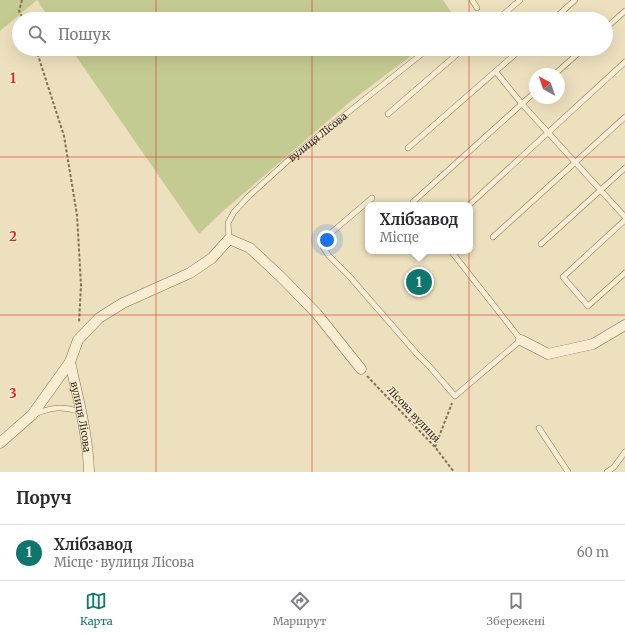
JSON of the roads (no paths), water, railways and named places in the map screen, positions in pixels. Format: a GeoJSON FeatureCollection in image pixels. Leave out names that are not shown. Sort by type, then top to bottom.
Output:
{"type":"FeatureCollection","features":[{"type":"Feature","properties":{"kind":"street","name":"вулиця Лісова"},"geometry":{"type":"LineString","coordinates":[[0,443],[32,415],[70,362],[78,340],[99,318],[123,303],[190,273],[212,258],[228,239]]}},
{"type":"Feature","properties":{"kind":"street"},"geometry":{"type":"LineString","coordinates":[[228,239],[250,248],[282,278],[317,314],[361,369]]}},
{"type":"Feature","properties":{"kind":"street"},"geometry":{"type":"LineString","coordinates":[[521,340],[548,354],[593,344],[625,325]]}},
{"type":"Feature","properties":{"kind":"street","name":"вулиця Лісова"},"geometry":{"type":"LineString","coordinates":[[70,362],[89,462],[89,472]]}},
{"type":"Feature","properties":{"kind":"lane"},"geometry":{"type":"LineString","coordinates":[[472,0],[477,8]]}},
{"type":"Feature","properties":{"kind":"lane"},"geometry":{"type":"LineString","coordinates":[[506,12],[520,0]]}},
{"type":"Feature","properties":{"kind":"lane"},"geometry":{"type":"LineString","coordinates":[[562,12],[575,0]]}},
{"type":"Feature","properties":{"kind":"lane"},"geometry":{"type":"LineString","coordinates":[[613,22],[625,11]]}},
{"type":"Feature","properties":{"kind":"lane","name":"вулиця Лісова"},"geometry":{"type":"LineString","coordinates":[[228,239],[228,223],[234,212],[249,196],[293,156],[419,56]]}},
{"type":"Feature","properties":{"kind":"lane"},"geometry":{"type":"LineString","coordinates":[[388,114],[456,56]]}},
{"type":"Feature","properties":{"kind":"lane"},"geometry":{"type":"LineString","coordinates":[[408,148],[513,56]]}},
{"type":"Feature","properties":{"kind":"lane"},"geometry":{"type":"LineString","coordinates":[[562,68],[575,56]]}},
{"type":"Feature","properties":{"kind":"lane"},"geometry":{"type":"LineString","coordinates":[[472,202],[625,62]]}},
{"type":"Feature","properties":{"kind":"lane"},"geometry":{"type":"LineString","coordinates":[[496,72],[522,104],[625,217]]}},
{"type":"Feature","properties":{"kind":"lane"},"geometry":{"type":"LineString","coordinates":[[413,202],[529,98]]}},
{"type":"Feature","properties":{"kind":"lane"},"geometry":{"type":"LineString","coordinates":[[493,237],[625,117]]}},
{"type":"Feature","properties":{"kind":"lane"},"geometry":{"type":"LineString","coordinates":[[541,244],[625,168]]}},
{"type":"Feature","properties":{"kind":"lane"},"geometry":{"type":"LineString","coordinates":[[367,202],[372,198]]}},
{"type":"Feature","properties":{"kind":"lane"},"geometry":{"type":"LineString","coordinates":[[365,204],[325,238],[323,247],[329,256],[350,277],[416,354],[429,366],[455,396],[521,340],[453,254]]}},
{"type":"Feature","properties":{"kind":"lane"},"geometry":{"type":"LineString","coordinates":[[625,220],[563,278],[588,306],[625,273]]}},
{"type":"Feature","properties":{"kind":"lane"},"geometry":{"type":"LineString","coordinates":[[32,415],[43,411],[64,407],[80,412]]}},
{"type":"Feature","properties":{"kind":"lane"},"geometry":{"type":"LineString","coordinates":[[539,428],[568,472]]}},
{"type":"Feature","properties":{"kind":"lane"},"geometry":{"type":"LineString","coordinates":[[607,472],[614,467],[625,452]]}},
{"type":"Feature","properties":{"kind":"place","name":"Хлібзавод"},"geometry":{"type":"Point","coordinates":[419,282]}}]}
